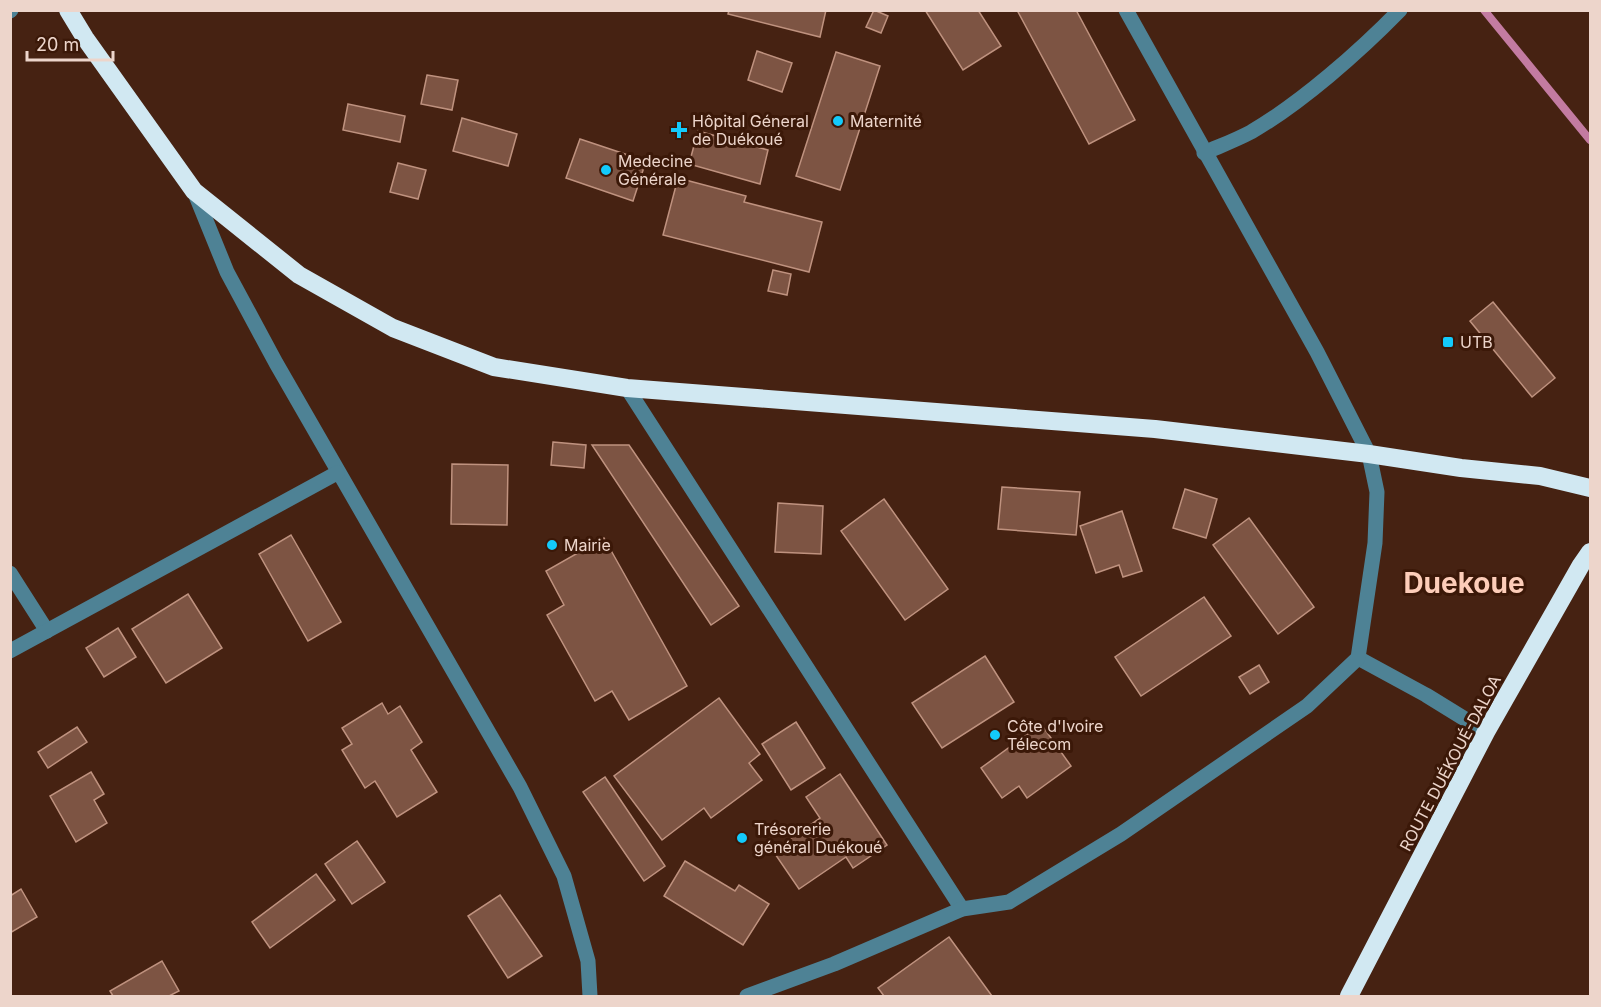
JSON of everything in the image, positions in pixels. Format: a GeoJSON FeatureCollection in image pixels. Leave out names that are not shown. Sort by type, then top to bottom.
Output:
{"type":"FeatureCollection","features":[{"type":"Feature","properties":{"kind":"highway"},"geometry":{"type":"LineString","coordinates":[[68,10],[85,38],[194,191],[299,275],[393,328],[494,367],[627,388],[1155,429],[1540,476],[1590,488]]}},
{"type":"Feature","properties":{"kind":"highway","name":"ROUTE DUÉKOUÉ-DALOA"},"geometry":{"type":"LineString","coordinates":[[1350,996],[1486,732],[1590,552]]}},
{"type":"Feature","properties":{"kind":"street"},"geometry":{"type":"LineString","coordinates":[[747,996],[834,964],[962,909],[1009,902],[1121,834],[1307,706],[1358,658],[1375,543],[1377,492],[1369,454],[1317,352],[1126,10]]}},
{"type":"Feature","properties":{"kind":"street"},"geometry":{"type":"LineString","coordinates":[[1204,153],[1250,132],[1301,97],[1375,35],[1400,10]]}},
{"type":"Feature","properties":{"kind":"street"},"geometry":{"type":"LineString","coordinates":[[194,191],[227,272],[276,363],[337,473],[520,787],[564,876],[588,961],[590,996]]}},
{"type":"Feature","properties":{"kind":"street"},"geometry":{"type":"LineString","coordinates":[[627,388],[962,909]]}},
{"type":"Feature","properties":{"kind":"street"},"geometry":{"type":"LineString","coordinates":[[10,651],[337,473]]}},
{"type":"Feature","properties":{"kind":"street"},"geometry":{"type":"LineString","coordinates":[[10,573],[47,631]]}},
{"type":"Feature","properties":{"kind":"street"},"geometry":{"type":"LineString","coordinates":[[1358,658],[1426,694],[1486,732]]}},
{"type":"Feature","properties":{"kind":"building"},"geometry":{"type":"Polygon","coordinates":[[[729,10],[826,10],[820,37],[728,14],[729,10]]]}},
{"type":"Feature","properties":{"kind":"building"},"geometry":{"type":"Polygon","coordinates":[[[874,10],[888,16],[881,33],[866,27],[874,10]]]}},
{"type":"Feature","properties":{"kind":"building"},"geometry":{"type":"Polygon","coordinates":[[[925,10],[978,10],[1001,46],[963,70],[925,10]]]}},
{"type":"Feature","properties":{"kind":"building"},"geometry":{"type":"Polygon","coordinates":[[[1017,10],[1076,10],[1135,120],[1089,144],[1017,10]]]}},
{"type":"Feature","properties":{"kind":"building"},"geometry":{"type":"Polygon","coordinates":[[[757,51],[792,63],[782,92],[748,80],[757,51]]]}},
{"type":"Feature","properties":{"kind":"building","name":"Maternité"},"geometry":{"type":"Polygon","coordinates":[[[836,52],[880,66],[840,190],[796,176],[836,52]]]}},
{"type":"Feature","properties":{"kind":"building"},"geometry":{"type":"Polygon","coordinates":[[[427,75],[458,80],[452,110],[421,104],[427,75]]]}},
{"type":"Feature","properties":{"kind":"building"},"geometry":{"type":"Polygon","coordinates":[[[348,104],[405,116],[400,142],[343,130],[348,104]]]}},
{"type":"Feature","properties":{"kind":"building"},"geometry":{"type":"Polygon","coordinates":[[[462,118],[517,134],[508,166],[453,151],[462,118]]]}},
{"type":"Feature","properties":{"kind":"building"},"geometry":{"type":"Polygon","coordinates":[[[698,131],[768,150],[760,184],[689,164],[698,131]]]}},
{"type":"Feature","properties":{"kind":"building","name":"Medecine Générale"},"geometry":{"type":"Polygon","coordinates":[[[580,139],[646,161],[633,201],[566,178],[580,139]]]}},
{"type":"Feature","properties":{"kind":"building"},"geometry":{"type":"Polygon","coordinates":[[[398,163],[426,170],[418,199],[390,192],[398,163]]]}},
{"type":"Feature","properties":{"kind":"building"},"geometry":{"type":"Polygon","coordinates":[[[678,178],[746,196],[744,202],[822,222],[809,272],[663,235],[678,178]]]}},
{"type":"Feature","properties":{"kind":"building"},"geometry":{"type":"Polygon","coordinates":[[[773,270],[791,274],[787,295],[768,291],[773,270]]]}},
{"type":"Feature","properties":{"kind":"building"},"geometry":{"type":"Polygon","coordinates":[[[1493,302],[1555,378],[1532,397],[1470,321],[1493,302]]]}},
{"type":"Feature","properties":{"kind":"building"},"geometry":{"type":"Polygon","coordinates":[[[553,442],[586,445],[584,468],[551,465],[553,442]]]}},
{"type":"Feature","properties":{"kind":"building"},"geometry":{"type":"Polygon","coordinates":[[[592,445],[629,445],[739,606],[711,625],[592,445]]]}},
{"type":"Feature","properties":{"kind":"building"},"geometry":{"type":"Polygon","coordinates":[[[452,464],[508,465],[507,525],[451,524],[452,464]]]}},
{"type":"Feature","properties":{"kind":"building"},"geometry":{"type":"Polygon","coordinates":[[[1002,487],[1080,492],[1076,535],[998,529],[1002,487]]]}},
{"type":"Feature","properties":{"kind":"building"},"geometry":{"type":"Polygon","coordinates":[[[1185,489],[1217,499],[1206,538],[1173,528],[1185,489]]]}},
{"type":"Feature","properties":{"kind":"building"},"geometry":{"type":"Polygon","coordinates":[[[884,499],[948,589],[905,620],[841,531],[884,499]]]}},
{"type":"Feature","properties":{"kind":"building"},"geometry":{"type":"Polygon","coordinates":[[[778,503],[823,506],[821,554],[775,552],[778,503]]]}},
{"type":"Feature","properties":{"kind":"building"},"geometry":{"type":"Polygon","coordinates":[[[1122,511],[1142,571],[1123,577],[1119,565],[1096,573],[1080,526],[1122,511]]]}},
{"type":"Feature","properties":{"kind":"building"},"geometry":{"type":"Polygon","coordinates":[[[1249,518],[1314,607],[1278,634],[1213,545],[1249,518]]]}},
{"type":"Feature","properties":{"kind":"building"},"geometry":{"type":"Polygon","coordinates":[[[291,535],[341,622],[308,641],[259,554],[291,535]]]}},
{"type":"Feature","properties":{"kind":"building"},"geometry":{"type":"Polygon","coordinates":[[[604,538],[687,686],[629,720],[612,691],[595,701],[547,615],[564,605],[546,571],[604,538]]]}},
{"type":"Feature","properties":{"kind":"building"},"geometry":{"type":"Polygon","coordinates":[[[188,594],[222,648],[166,683],[132,629],[188,594]]]}},
{"type":"Feature","properties":{"kind":"building"},"geometry":{"type":"Polygon","coordinates":[[[1204,597],[1231,636],[1141,696],[1115,657],[1204,597]]]}},
{"type":"Feature","properties":{"kind":"building"},"geometry":{"type":"Polygon","coordinates":[[[118,628],[136,657],[104,677],[86,648],[118,628]]]}},
{"type":"Feature","properties":{"kind":"building"},"geometry":{"type":"Polygon","coordinates":[[[985,656],[1014,702],[942,748],[912,703],[985,656]]]}},
{"type":"Feature","properties":{"kind":"building"},"geometry":{"type":"Polygon","coordinates":[[[1259,665],[1269,682],[1250,694],[1239,677],[1259,665]]]}},
{"type":"Feature","properties":{"kind":"building"},"geometry":{"type":"Polygon","coordinates":[[[719,698],[760,754],[749,763],[762,780],[711,818],[704,808],[662,840],[614,776],[719,698]]]}},
{"type":"Feature","properties":{"kind":"building"},"geometry":{"type":"Polygon","coordinates":[[[382,703],[388,714],[400,706],[422,742],[411,750],[437,792],[397,817],[375,781],[365,788],[342,750],[352,744],[342,728],[382,703]]]}},
{"type":"Feature","properties":{"kind":"building"},"geometry":{"type":"Polygon","coordinates":[[[796,722],[825,768],[791,790],[762,744],[796,722]]]}},
{"type":"Feature","properties":{"kind":"building"},"geometry":{"type":"Polygon","coordinates":[[[1041,724],[1071,766],[1027,798],[1019,786],[1002,798],[981,768],[1041,724]]]}},
{"type":"Feature","properties":{"kind":"building"},"geometry":{"type":"Polygon","coordinates":[[[77,727],[87,742],[48,768],[38,752],[77,727]]]}},
{"type":"Feature","properties":{"kind":"building"},"geometry":{"type":"Polygon","coordinates":[[[91,772],[104,794],[94,800],[107,823],[76,842],[50,796],[91,772]]]}},
{"type":"Feature","properties":{"kind":"building"},"geometry":{"type":"Polygon","coordinates":[[[840,774],[887,845],[853,868],[846,857],[799,889],[773,851],[820,818],[806,797],[840,774]]]}},
{"type":"Feature","properties":{"kind":"building"},"geometry":{"type":"Polygon","coordinates":[[[605,777],[665,866],[644,881],[583,792],[605,777]]]}},
{"type":"Feature","properties":{"kind":"building"},"geometry":{"type":"Polygon","coordinates":[[[357,841],[385,882],[352,904],[325,864],[357,841]]]}},
{"type":"Feature","properties":{"kind":"building"},"geometry":{"type":"Polygon","coordinates":[[[685,861],[735,891],[739,885],[769,904],[743,945],[664,896],[685,861]]]}},
{"type":"Feature","properties":{"kind":"building"},"geometry":{"type":"Polygon","coordinates":[[[316,874],[335,900],[270,948],[252,922],[316,874]]]}},
{"type":"Feature","properties":{"kind":"building"},"geometry":{"type":"Polygon","coordinates":[[[21,889],[37,917],[10,933],[10,896],[21,889]]]}},
{"type":"Feature","properties":{"kind":"building"},"geometry":{"type":"Polygon","coordinates":[[[500,895],[542,956],[508,978],[468,916],[500,895]]]}},
{"type":"Feature","properties":{"kind":"building"},"geometry":{"type":"Polygon","coordinates":[[[949,937],[992,996],[884,996],[878,988],[949,937]]]}},
{"type":"Feature","properties":{"kind":"building"},"geometry":{"type":"Polygon","coordinates":[[[162,961],[179,991],[169,996],[113,996],[110,991],[162,961]]]}},
{"type":"Feature","properties":{"kind":"waterway"},"geometry":{"type":"LineString","coordinates":[[1484,10],[1590,140]]}},
{"type":"Feature","properties":{"kind":"place","name":"Maternité"},"geometry":{"type":"Point","coordinates":[838,121]}},
{"type":"Feature","properties":{"kind":"place","name":"Hôpital Géneral de Duékoué"},"geometry":{"type":"Point","coordinates":[679,130]}},
{"type":"Feature","properties":{"kind":"place","name":"Medecine Générale"},"geometry":{"type":"Point","coordinates":[606,170]}},
{"type":"Feature","properties":{"kind":"place","name":"UTB"},"geometry":{"type":"Point","coordinates":[1448,342]}},
{"type":"Feature","properties":{"kind":"place","name":"Mairie"},"geometry":{"type":"Point","coordinates":[552,545]}},
{"type":"Feature","properties":{"kind":"place","name":"Côte d'Ivoire Télecom"},"geometry":{"type":"Point","coordinates":[995,735]}},
{"type":"Feature","properties":{"kind":"place","name":"Trésorerie général Duékoué"},"geometry":{"type":"Point","coordinates":[742,838]}},
{"type":"Feature","properties":{"kind":"district","name":"Duekoue"},"geometry":{"type":"Point","coordinates":[1464,583]}}]}
